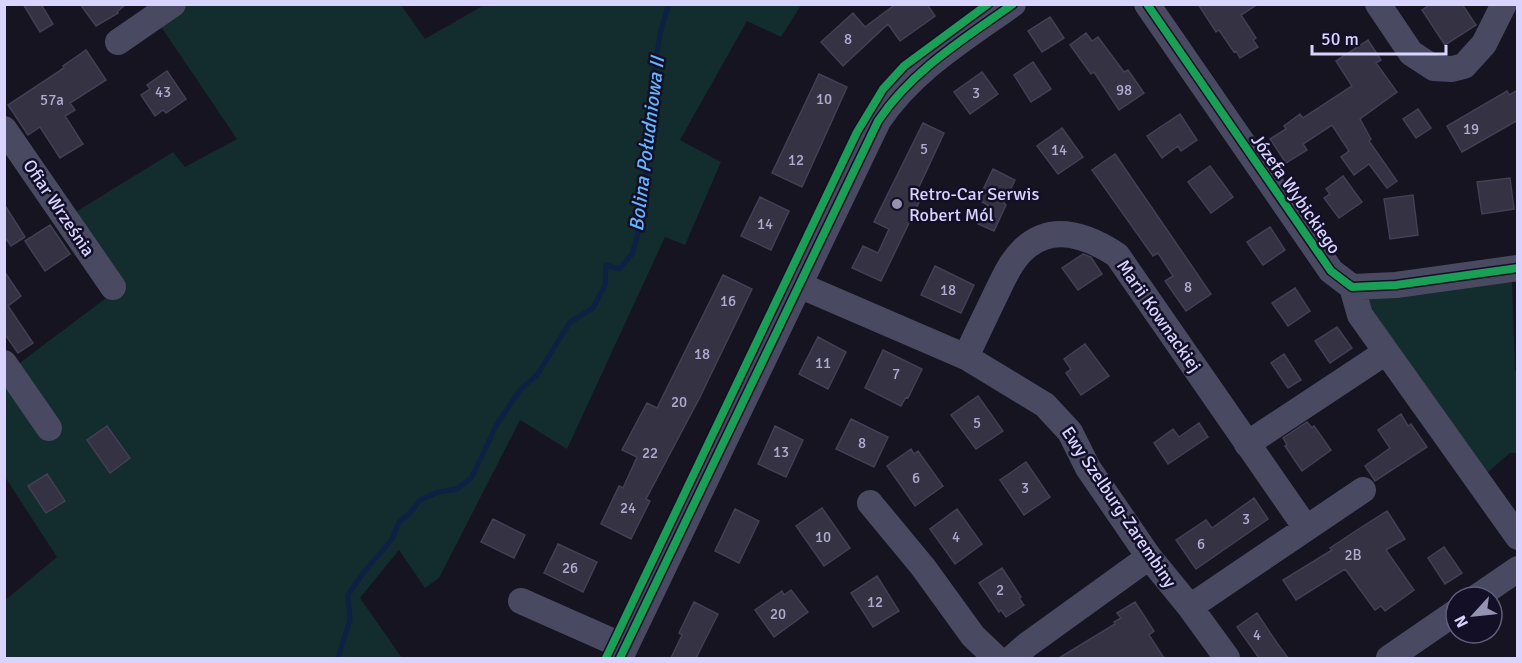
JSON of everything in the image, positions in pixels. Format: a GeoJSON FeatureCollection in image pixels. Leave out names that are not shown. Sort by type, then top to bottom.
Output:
{"type":"FeatureCollection","features":[{"type":"Feature","properties":{"kind":"street"},"geometry":{"type":"LineString","coordinates":[[118,42],[173,4]]}},
{"type":"Feature","properties":{"kind":"street"},"geometry":{"type":"LineString","coordinates":[[521,601],[623,653],[878,121],[890,104],[926,68],[1013,4]]}},
{"type":"Feature","properties":{"kind":"street","name":"Józefa Wybickiego"},"geometry":{"type":"LineString","coordinates":[[1147,4],[1331,271],[1352,287]]}},
{"type":"Feature","properties":{"kind":"street"},"geometry":{"type":"LineString","coordinates":[[1378,4],[1411,52],[1434,68],[1452,69],[1464,66],[1484,44],[1504,4]]}},
{"type":"Feature","properties":{"kind":"street","name":"Ofiar Września"},"geometry":{"type":"LineString","coordinates":[[4,129],[113,287]]}},
{"type":"Feature","properties":{"kind":"street","name":"Marii Kownackiej"},"geometry":{"type":"LineString","coordinates":[[966,357],[1010,267],[1023,250],[1038,239],[1057,234],[1078,235],[1096,241],[1117,255],[1306,528]]}},
{"type":"Feature","properties":{"kind":"street"},"geometry":{"type":"LineString","coordinates":[[1518,268],[1396,285],[1352,287],[1360,315],[1518,537]]}},
{"type":"Feature","properties":{"kind":"street","name":"Ewy Szelburg-Zarembiny"},"geometry":{"type":"LineString","coordinates":[[799,285],[966,357],[1045,405],[1070,432],[1088,468],[1149,557],[1190,607],[1227,658]]}},
{"type":"Feature","properties":{"kind":"street"},"geometry":{"type":"LineString","coordinates":[[1247,444],[1386,352]]}},
{"type":"Feature","properties":{"kind":"street"},"geometry":{"type":"LineString","coordinates":[[4,363],[49,428]]}},
{"type":"Feature","properties":{"kind":"street"},"geometry":{"type":"LineString","coordinates":[[1190,607],[1363,490]]}},
{"type":"Feature","properties":{"kind":"street"},"geometry":{"type":"LineString","coordinates":[[870,503],[923,567],[973,636],[996,658]]}},
{"type":"Feature","properties":{"kind":"street"},"geometry":{"type":"LineString","coordinates":[[1012,658],[1149,557]]}},
{"type":"Feature","properties":{"kind":"street"},"geometry":{"type":"LineString","coordinates":[[1495,585],[1518,569]]}},
{"type":"Feature","properties":{"kind":"street"},"geometry":{"type":"LineString","coordinates":[[1389,658],[1444,620]]}},
{"type":"Feature","properties":{"kind":"green space"},"geometry":{"type":"Polygon","coordinates":[[[157,4],[401,5],[425,39],[484,5],[801,5],[781,37],[747,21],[680,140],[721,162],[685,245],[665,237],[567,449],[520,420],[439,578],[425,588],[399,550],[360,598],[402,658],[5,658],[4,601],[57,557],[5,477],[5,374],[110,295],[61,221],[173,152],[185,167],[237,139],[149,9],[157,4]]]}},
{"type":"Feature","properties":{"kind":"green space"},"geometry":{"type":"Polygon","coordinates":[[[1512,280],[1515,371],[1518,371],[1517,453],[1510,453],[1481,478],[1363,309],[1369,295],[1512,280]]]}},
{"type":"Feature","properties":{"kind":"building"},"geometry":{"type":"Polygon","coordinates":[[[23,4],[41,4],[53,24],[40,32],[23,4]]]}},
{"type":"Feature","properties":{"kind":"building"},"geometry":{"type":"Polygon","coordinates":[[[80,4],[126,4],[118,13],[96,26],[80,4]]]}},
{"type":"Feature","properties":{"kind":"building"},"geometry":{"type":"Polygon","coordinates":[[[896,4],[927,4],[935,16],[900,41],[888,24],[843,66],[821,42],[853,13],[865,27],[896,4]]]}},
{"type":"Feature","properties":{"kind":"building"},"geometry":{"type":"Polygon","coordinates":[[[1198,4],[1258,4],[1241,15],[1256,38],[1253,40],[1258,47],[1240,58],[1219,30],[1216,32],[1198,4]]]}},
{"type":"Feature","properties":{"kind":"building"},"geometry":{"type":"Polygon","coordinates":[[[1431,4],[1462,4],[1476,25],[1445,45],[1422,10],[1431,4]]]}},
{"type":"Feature","properties":{"kind":"building"},"geometry":{"type":"Polygon","coordinates":[[[1050,17],[1064,38],[1042,52],[1028,31],[1050,17]]]}},
{"type":"Feature","properties":{"kind":"building"},"geometry":{"type":"Polygon","coordinates":[[[1086,33],[1092,41],[1098,37],[1124,72],[1128,70],[1144,93],[1119,110],[1094,72],[1091,74],[1070,45],[1086,33]]]}},
{"type":"Feature","properties":{"kind":"building"},"geometry":{"type":"Polygon","coordinates":[[[1368,40],[1381,60],[1376,63],[1397,92],[1360,119],[1371,139],[1369,141],[1397,181],[1387,188],[1369,164],[1354,175],[1341,157],[1349,151],[1332,125],[1303,144],[1307,150],[1286,163],[1270,139],[1286,129],[1284,126],[1300,114],[1303,118],[1352,86],[1336,61],[1368,40]]]}},
{"type":"Feature","properties":{"kind":"building"},"geometry":{"type":"Polygon","coordinates":[[[86,50],[106,80],[70,103],[75,110],[65,116],[83,144],[60,158],[40,127],[28,135],[8,105],[64,68],[63,66],[86,50]]]}},
{"type":"Feature","properties":{"kind":"building"},"geometry":{"type":"Polygon","coordinates":[[[1033,62],[1051,89],[1031,102],[1014,75],[1033,62]]]}},
{"type":"Feature","properties":{"kind":"building"},"geometry":{"type":"Polygon","coordinates":[[[167,71],[186,99],[166,113],[163,110],[155,116],[141,95],[150,89],[147,85],[167,71]]]}},
{"type":"Feature","properties":{"kind":"building"},"geometry":{"type":"Polygon","coordinates":[[[982,72],[998,94],[970,114],[954,92],[982,72]]]}},
{"type":"Feature","properties":{"kind":"building"},"geometry":{"type":"Polygon","coordinates":[[[819,74],[847,87],[802,187],[772,173],[819,74]]]}},
{"type":"Feature","properties":{"kind":"building"},"geometry":{"type":"Polygon","coordinates":[[[1518,90],[1518,120],[1462,152],[1447,126],[1507,91],[1509,95],[1518,90]]]}},
{"type":"Feature","properties":{"kind":"building"},"geometry":{"type":"Polygon","coordinates":[[[1418,109],[1431,128],[1416,138],[1403,119],[1418,109]]]}},
{"type":"Feature","properties":{"kind":"building"},"geometry":{"type":"Polygon","coordinates":[[[1180,114],[1197,140],[1181,151],[1178,146],[1162,158],[1147,136],[1180,114]]]}},
{"type":"Feature","properties":{"kind":"building"},"geometry":{"type":"Polygon","coordinates":[[[923,123],[944,133],[918,189],[924,192],[881,281],[852,268],[863,246],[878,253],[889,229],[874,222],[923,123]]]}},
{"type":"Feature","properties":{"kind":"building"},"geometry":{"type":"Polygon","coordinates":[[[1062,128],[1083,157],[1058,174],[1037,146],[1062,128]]]}},
{"type":"Feature","properties":{"kind":"building"},"geometry":{"type":"Polygon","coordinates":[[[1115,154],[1211,294],[1186,311],[1165,281],[1173,276],[1158,253],[1153,256],[1092,170],[1115,154]]]}},
{"type":"Feature","properties":{"kind":"building"},"geometry":{"type":"Polygon","coordinates":[[[1210,166],[1233,197],[1211,213],[1188,182],[1210,166]]]}},
{"type":"Feature","properties":{"kind":"building"},"geometry":{"type":"Polygon","coordinates":[[[993,169],[1015,180],[994,231],[978,224],[988,205],[978,200],[993,169]]]}},
{"type":"Feature","properties":{"kind":"building"},"geometry":{"type":"Polygon","coordinates":[[[1343,176],[1362,202],[1339,218],[1324,198],[1330,194],[1326,189],[1343,176]]]}},
{"type":"Feature","properties":{"kind":"building"},"geometry":{"type":"Polygon","coordinates":[[[1510,178],[1514,209],[1482,214],[1477,182],[1510,178]]]}},
{"type":"Feature","properties":{"kind":"building"},"geometry":{"type":"Polygon","coordinates":[[[1413,195],[1418,235],[1390,239],[1384,199],[1413,195]]]}},
{"type":"Feature","properties":{"kind":"building"},"geometry":{"type":"Polygon","coordinates":[[[760,197],[789,211],[771,250],[741,236],[760,197]]]}},
{"type":"Feature","properties":{"kind":"building"},"geometry":{"type":"Polygon","coordinates":[[[4,204],[25,237],[11,246],[4,236],[4,204]]]}},
{"type":"Feature","properties":{"kind":"building"},"geometry":{"type":"Polygon","coordinates":[[[50,225],[70,254],[45,271],[25,241],[50,225]]]}},
{"type":"Feature","properties":{"kind":"building"},"geometry":{"type":"Polygon","coordinates":[[[1270,227],[1285,250],[1263,265],[1247,242],[1270,227]]]}},
{"type":"Feature","properties":{"kind":"building"},"geometry":{"type":"Polygon","coordinates":[[[1083,254],[1091,257],[1102,274],[1078,290],[1062,268],[1083,254]]]}},
{"type":"Feature","properties":{"kind":"building"},"geometry":{"type":"Polygon","coordinates":[[[935,266],[974,285],[961,313],[921,295],[935,266]]]}},
{"type":"Feature","properties":{"kind":"building"},"geometry":{"type":"Polygon","coordinates":[[[4,271],[21,296],[8,306],[33,343],[18,353],[4,333],[4,271]]]}},
{"type":"Feature","properties":{"kind":"building"},"geometry":{"type":"Polygon","coordinates":[[[723,275],[752,289],[700,397],[646,499],[650,501],[631,539],[601,524],[619,486],[623,488],[637,457],[622,450],[647,403],[657,408],[723,275]]]}},
{"type":"Feature","properties":{"kind":"building"},"geometry":{"type":"Polygon","coordinates":[[[1295,288],[1310,311],[1288,326],[1272,303],[1295,288]]]}},
{"type":"Feature","properties":{"kind":"building"},"geometry":{"type":"Polygon","coordinates":[[[1337,327],[1352,348],[1330,363],[1315,341],[1337,327]]]}},
{"type":"Feature","properties":{"kind":"building"},"geometry":{"type":"Polygon","coordinates":[[[818,337],[846,352],[828,389],[799,374],[818,337]]]}},
{"type":"Feature","properties":{"kind":"building"},"geometry":{"type":"Polygon","coordinates":[[[1085,344],[1109,376],[1081,395],[1066,373],[1071,369],[1064,359],[1085,344]]]}},
{"type":"Feature","properties":{"kind":"building"},"geometry":{"type":"Polygon","coordinates":[[[883,350],[922,369],[908,398],[906,397],[901,406],[865,388],[883,350]]]}},
{"type":"Feature","properties":{"kind":"building"},"geometry":{"type":"Polygon","coordinates":[[[1284,354],[1301,380],[1288,388],[1271,363],[1284,354]]]}},
{"type":"Feature","properties":{"kind":"building"},"geometry":{"type":"Polygon","coordinates":[[[978,396],[1003,431],[976,449],[951,415],[978,396]]]}},
{"type":"Feature","properties":{"kind":"building"},"geometry":{"type":"Polygon","coordinates":[[[1401,414],[1408,426],[1411,424],[1427,447],[1375,481],[1365,466],[1390,448],[1378,430],[1401,414]]]}},
{"type":"Feature","properties":{"kind":"building"},"geometry":{"type":"Polygon","coordinates":[[[851,419],[888,437],[874,467],[836,449],[851,419]]]}},
{"type":"Feature","properties":{"kind":"building"},"geometry":{"type":"Polygon","coordinates":[[[1307,422],[1312,428],[1314,426],[1331,450],[1302,471],[1285,446],[1287,445],[1283,438],[1307,422]]]}},
{"type":"Feature","properties":{"kind":"building"},"geometry":{"type":"Polygon","coordinates":[[[1199,423],[1208,437],[1168,464],[1154,443],[1173,429],[1179,437],[1199,423]]]}},
{"type":"Feature","properties":{"kind":"building"},"geometry":{"type":"Polygon","coordinates":[[[107,426],[130,458],[110,473],[87,440],[107,426]]]}},
{"type":"Feature","properties":{"kind":"building"},"geometry":{"type":"Polygon","coordinates":[[[775,426],[803,440],[786,477],[758,464],[775,426]]]}},
{"type":"Feature","properties":{"kind":"building"},"geometry":{"type":"Polygon","coordinates":[[[911,449],[914,454],[918,451],[943,486],[915,506],[887,466],[911,449]]]}},
{"type":"Feature","properties":{"kind":"building"},"geometry":{"type":"Polygon","coordinates":[[[1026,462],[1050,497],[1024,515],[1000,480],[1026,462]]]}},
{"type":"Feature","properties":{"kind":"building"},"geometry":{"type":"Polygon","coordinates":[[[47,474],[65,501],[46,513],[28,486],[47,474]]]}},
{"type":"Feature","properties":{"kind":"building"},"geometry":{"type":"Polygon","coordinates":[[[1254,498],[1268,519],[1196,569],[1176,540],[1206,520],[1212,528],[1254,498]]]}},
{"type":"Feature","properties":{"kind":"building"},"geometry":{"type":"Polygon","coordinates":[[[822,508],[850,548],[824,566],[796,526],[822,508]]]}},
{"type":"Feature","properties":{"kind":"building"},"geometry":{"type":"Polygon","coordinates":[[[735,509],[759,521],[739,563],[715,551],[735,509]]]}},
{"type":"Feature","properties":{"kind":"building"},"geometry":{"type":"Polygon","coordinates":[[[957,509],[982,544],[955,564],[930,529],[957,509]]]}},
{"type":"Feature","properties":{"kind":"building"},"geometry":{"type":"Polygon","coordinates":[[[1387,511],[1405,539],[1386,550],[1414,590],[1385,611],[1381,606],[1375,610],[1345,569],[1296,600],[1283,580],[1332,550],[1330,548],[1387,511]]]}},
{"type":"Feature","properties":{"kind":"building"},"geometry":{"type":"Polygon","coordinates":[[[493,519],[525,535],[514,558],[481,542],[493,519]]]}},
{"type":"Feature","properties":{"kind":"building"},"geometry":{"type":"Polygon","coordinates":[[[558,544],[597,562],[583,592],[544,573],[558,544]]]}},
{"type":"Feature","properties":{"kind":"building"},"geometry":{"type":"Polygon","coordinates":[[[1444,547],[1462,573],[1445,584],[1428,558],[1444,547]]]}},
{"type":"Feature","properties":{"kind":"building"},"geometry":{"type":"Polygon","coordinates":[[[1002,568],[1024,605],[1006,617],[1001,610],[999,612],[979,583],[1002,568]]]}},
{"type":"Feature","properties":{"kind":"building"},"geometry":{"type":"Polygon","coordinates":[[[877,576],[899,611],[873,627],[851,593],[877,576]]]}},
{"type":"Feature","properties":{"kind":"building"},"geometry":{"type":"Polygon","coordinates":[[[791,590],[808,612],[774,637],[755,610],[782,591],[784,595],[791,590]]]}},
{"type":"Feature","properties":{"kind":"building"},"geometry":{"type":"Polygon","coordinates":[[[694,602],[718,614],[696,658],[671,658],[682,635],[679,633],[694,602]]]}},
{"type":"Feature","properties":{"kind":"building"},"geometry":{"type":"Polygon","coordinates":[[[1135,602],[1154,631],[1149,635],[1164,658],[1059,658],[1115,624],[1114,622],[1121,618],[1117,613],[1135,602]]]}},
{"type":"Feature","properties":{"kind":"building"},"geometry":{"type":"Polygon","coordinates":[[[1257,613],[1288,658],[1259,658],[1237,627],[1257,613]]]}},
{"type":"Feature","properties":{"kind":"waterway","name":"Bolina Południowa II"},"geometry":{"type":"LineString","coordinates":[[338,658],[350,620],[348,595],[392,539],[399,522],[420,500],[438,492],[457,489],[472,477],[497,424],[520,390],[537,375],[570,322],[593,308],[605,285],[606,265],[619,269],[632,254],[643,217],[647,157],[646,126],[660,33],[669,4]]}},
{"type":"Feature","properties":{"kind":"cycle path"},"geometry":{"type":"LineString","coordinates":[[606,658],[857,132],[883,89],[904,66],[988,4]]}},
{"type":"Feature","properties":{"kind":"cycle path"},"geometry":{"type":"LineString","coordinates":[[620,658],[878,121],[907,86],[923,71],[1013,4]]}},
{"type":"Feature","properties":{"kind":"cycle path"},"geometry":{"type":"LineString","coordinates":[[1147,4],[1331,271],[1352,287],[1396,285],[1518,268]]}},
{"type":"Feature","properties":{"kind":"place","name":"Retro-Car Serwis Robert Mól"},"geometry":{"type":"Point","coordinates":[897,204]}}]}
